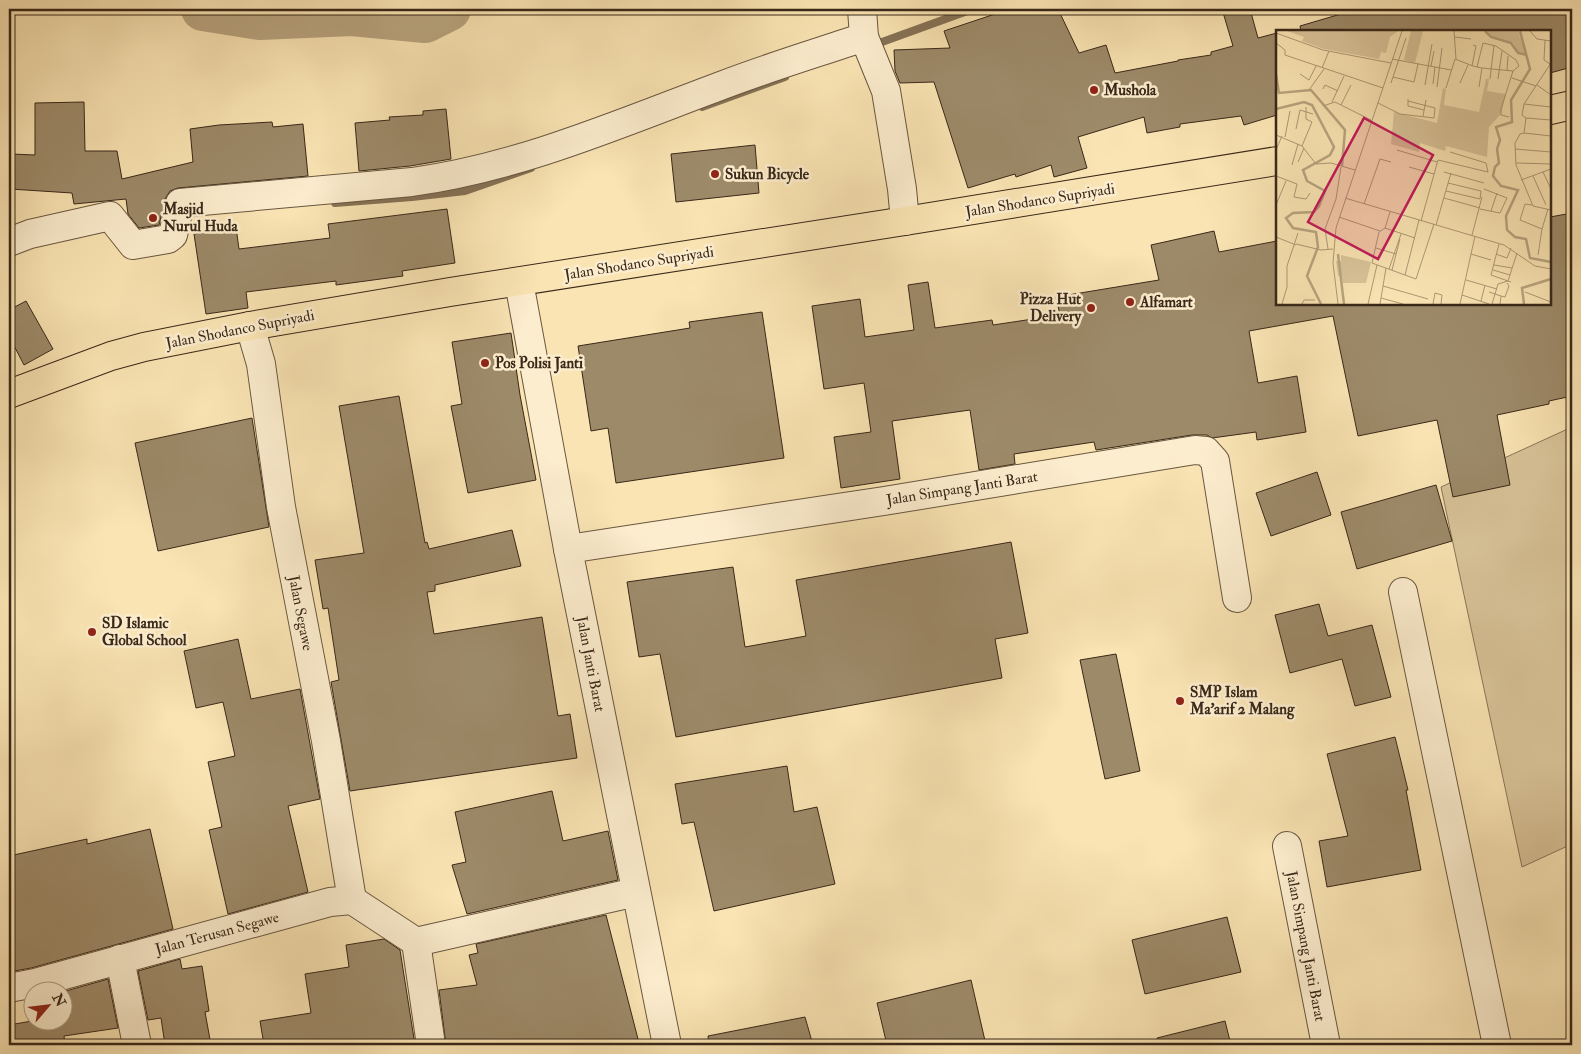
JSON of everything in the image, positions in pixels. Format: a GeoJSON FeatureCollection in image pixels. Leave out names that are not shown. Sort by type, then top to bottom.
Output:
{"type":"FeatureCollection","features":[{"type":"Feature","properties":{"kind":"main road"},"geometry":{"type":"LineString","coordinates":[[1551,110],[1572,105]]}},
{"type":"Feature","properties":{"kind":"main road","name":"Jalan Shodanco Supriyadi"},"geometry":{"type":"LineString","coordinates":[[9,394],[74,368],[111,356],[250,326],[360,306],[905,222],[1276,161]]}},
{"type":"Feature","properties":{"kind":"street"},"geometry":{"type":"LineString","coordinates":[[862,9],[867,44],[886,91],[902,189],[905,222]]}},
{"type":"Feature","properties":{"kind":"street"},"geometry":{"type":"LineString","coordinates":[[9,242],[30,234],[110,216],[133,245],[168,239],[173,235],[180,203],[446,178],[561,146],[725,84],[867,44]]}},
{"type":"Feature","properties":{"kind":"street","name":"Jalan Janti Barat"},"geometry":{"type":"LineString","coordinates":[[519,282],[568,549],[667,1045]]}},
{"type":"Feature","properties":{"kind":"street","name":"Jalan Segawe"},"geometry":{"type":"LineString","coordinates":[[250,326],[261,364],[283,516],[326,741],[352,900]]}},
{"type":"Feature","properties":{"kind":"street","name":"Jalan Simpang Janti Barat"},"geometry":{"type":"LineString","coordinates":[[568,549],[1195,450],[1206,451],[1215,461],[1237,598]]}},
{"type":"Feature","properties":{"kind":"street"},"geometry":{"type":"LineString","coordinates":[[1403,592],[1497,1045]]}},
{"type":"Feature","properties":{"kind":"street","name":"Jalan Simpang Janti Barat"},"geometry":{"type":"LineString","coordinates":[[1287,846],[1326,1045]]}},
{"type":"Feature","properties":{"kind":"street"},"geometry":{"type":"LineString","coordinates":[[352,900],[416,942],[636,892]]}},
{"type":"Feature","properties":{"kind":"street","name":"Jalan Terusan Segawe"},"geometry":{"type":"LineString","coordinates":[[9,988],[35,983],[330,902],[352,900]]}},
{"type":"Feature","properties":{"kind":"street"},"geometry":{"type":"LineString","coordinates":[[416,942],[431,1045]]}},
{"type":"Feature","properties":{"kind":"street"},"geometry":{"type":"LineString","coordinates":[[120,959],[137,1045]]}},
{"type":"Feature","properties":{"kind":"shaded area"},"geometry":{"type":"Polygon","coordinates":[[[1572,427],[1572,844],[1522,867],[1441,487],[1572,427]]]}},
{"type":"Feature","properties":{"kind":"building"},"geometry":{"type":"Polygon","coordinates":[[[1010,9],[1058,9],[1079,53],[1106,45],[1115,73],[1211,55],[1211,52],[1233,46],[1222,9],[1250,9],[1258,38],[1276,33],[1276,115],[1244,125],[1241,116],[1180,124],[1180,127],[1147,133],[1144,117],[1078,137],[1087,168],[1054,177],[1051,165],[1016,177],[1015,174],[968,188],[934,82],[900,83],[895,71],[894,50],[950,48],[944,31],[1010,9]]]}},
{"type":"Feature","properties":{"kind":"building"},"geometry":{"type":"Polygon","coordinates":[[[1358,9],[1566,9],[1572,34],[1572,67],[1551,73],[1551,30],[1301,30],[1300,26],[1358,9]]]}},
{"type":"Feature","properties":{"kind":"building"},"geometry":{"type":"Polygon","coordinates":[[[84,102],[85,151],[117,151],[122,179],[193,162],[190,129],[219,125],[272,122],[273,127],[303,124],[308,176],[178,188],[170,191],[165,199],[159,225],[139,228],[128,214],[126,199],[74,204],[72,193],[10,189],[11,154],[35,155],[35,103],[84,102]]]}},
{"type":"Feature","properties":{"kind":"building"},"geometry":{"type":"Polygon","coordinates":[[[446,109],[451,159],[410,166],[359,171],[355,123],[390,120],[389,117],[423,115],[423,111],[446,109]]]}},
{"type":"Feature","properties":{"kind":"building","name":"Sukun Bicycle"},"geometry":{"type":"Polygon","coordinates":[[[755,145],[759,193],[676,202],[671,154],[755,145]]]}},
{"type":"Feature","properties":{"kind":"building"},"geometry":{"type":"Polygon","coordinates":[[[447,209],[455,263],[402,271],[403,276],[336,285],[336,281],[246,292],[248,308],[206,314],[194,234],[236,227],[239,249],[330,238],[328,224],[447,209]]]}},
{"type":"Feature","properties":{"kind":"building"},"geometry":{"type":"Polygon","coordinates":[[[1572,213],[1572,396],[1549,401],[1549,404],[1497,415],[1510,485],[1453,497],[1437,420],[1358,436],[1333,316],[1249,331],[1258,383],[1297,376],[1306,432],[1257,440],[1256,432],[1212,438],[1207,435],[1192,435],[1096,450],[1094,442],[1014,454],[1015,464],[979,470],[970,410],[892,421],[900,479],[841,488],[834,437],[871,432],[864,383],[824,389],[812,306],[860,299],[865,337],[914,330],[908,285],[928,282],[935,328],[992,320],[993,325],[1060,315],[1056,297],[1159,280],[1151,245],[1214,231],[1219,252],[1276,241],[1276,305],[1551,305],[1551,217],[1572,213]]]}},
{"type":"Feature","properties":{"kind":"building"},"geometry":{"type":"Polygon","coordinates":[[[26,301],[53,349],[24,365],[9,336],[9,310],[26,301]]]}},
{"type":"Feature","properties":{"kind":"building"},"geometry":{"type":"Polygon","coordinates":[[[762,312],[784,458],[616,483],[608,428],[591,431],[578,346],[690,328],[689,322],[762,312]]]}},
{"type":"Feature","properties":{"kind":"building"},"geometry":{"type":"Polygon","coordinates":[[[511,333],[520,395],[536,480],[468,493],[451,406],[462,404],[452,342],[511,333]]]}},
{"type":"Feature","properties":{"kind":"building"},"geometry":{"type":"Polygon","coordinates":[[[399,396],[425,543],[427,542],[429,549],[512,530],[521,566],[435,585],[435,591],[427,592],[434,634],[542,617],[558,716],[570,714],[577,758],[350,791],[331,682],[339,680],[328,608],[323,609],[315,560],[364,553],[339,406],[399,396]]]}},
{"type":"Feature","properties":{"kind":"building"},"geometry":{"type":"Polygon","coordinates":[[[252,418],[269,527],[158,551],[135,443],[252,418]]]}},
{"type":"Feature","properties":{"kind":"building"},"geometry":{"type":"Polygon","coordinates":[[[1317,472],[1331,515],[1271,536],[1256,493],[1317,472]]]}},
{"type":"Feature","properties":{"kind":"building"},"geometry":{"type":"Polygon","coordinates":[[[1436,485],[1452,541],[1357,569],[1341,512],[1436,485]]]}},
{"type":"Feature","properties":{"kind":"building"},"geometry":{"type":"Polygon","coordinates":[[[1011,542],[1028,633],[995,639],[1002,678],[676,737],[660,654],[639,657],[627,582],[733,567],[745,647],[806,636],[796,580],[1011,542]]]}},
{"type":"Feature","properties":{"kind":"building"},"geometry":{"type":"Polygon","coordinates":[[[1319,604],[1328,636],[1372,625],[1391,697],[1355,706],[1342,659],[1290,673],[1275,615],[1319,604]]]}},
{"type":"Feature","properties":{"kind":"building"},"geometry":{"type":"Polygon","coordinates":[[[238,639],[251,699],[300,689],[320,799],[288,806],[308,892],[228,914],[209,830],[222,827],[208,762],[235,756],[223,702],[196,708],[184,651],[238,639]]]}},
{"type":"Feature","properties":{"kind":"building"},"geometry":{"type":"Polygon","coordinates":[[[1116,654],[1140,771],[1105,779],[1080,660],[1116,654]]]}},
{"type":"Feature","properties":{"kind":"building"},"geometry":{"type":"Polygon","coordinates":[[[1395,737],[1408,790],[1406,790],[1421,870],[1327,887],[1319,841],[1348,836],[1327,754],[1395,737]]]}},
{"type":"Feature","properties":{"kind":"building"},"geometry":{"type":"Polygon","coordinates":[[[787,766],[794,812],[817,807],[835,884],[714,911],[694,822],[682,824],[675,784],[787,766]]]}},
{"type":"Feature","properties":{"kind":"building"},"geometry":{"type":"Polygon","coordinates":[[[552,791],[563,841],[608,831],[618,880],[467,914],[452,865],[466,862],[455,812],[552,791]]]}},
{"type":"Feature","properties":{"kind":"building"},"geometry":{"type":"Polygon","coordinates":[[[150,829],[173,929],[31,968],[9,972],[9,856],[87,839],[87,844],[150,829]]]}},
{"type":"Feature","properties":{"kind":"building"},"geometry":{"type":"Polygon","coordinates":[[[606,915],[638,1039],[614,1045],[446,1045],[439,990],[477,985],[469,955],[478,953],[476,944],[606,915]]]}},
{"type":"Feature","properties":{"kind":"building"},"geometry":{"type":"Polygon","coordinates":[[[1227,917],[1241,972],[1145,994],[1132,940],[1227,917]]]}},
{"type":"Feature","properties":{"kind":"building"},"geometry":{"type":"Polygon","coordinates":[[[384,939],[400,950],[415,1045],[264,1045],[260,1021],[311,1013],[305,974],[349,967],[346,945],[384,939]]]}},
{"type":"Feature","properties":{"kind":"building"},"geometry":{"type":"Polygon","coordinates":[[[180,959],[182,969],[202,966],[209,1011],[205,1012],[211,1045],[165,1045],[161,1018],[148,1020],[138,971],[180,959]]]}},
{"type":"Feature","properties":{"kind":"building"},"geometry":{"type":"Polygon","coordinates":[[[108,979],[118,1028],[64,1036],[65,1045],[12,1045],[9,1025],[22,1023],[22,1032],[72,1032],[72,989],[108,979]]]}},
{"type":"Feature","properties":{"kind":"building"},"geometry":{"type":"Polygon","coordinates":[[[971,980],[986,1045],[887,1045],[877,1003],[971,980]]]}},
{"type":"Feature","properties":{"kind":"building"},"geometry":{"type":"Polygon","coordinates":[[[805,1017],[813,1045],[709,1045],[708,1036],[805,1017]]]}},
{"type":"Feature","properties":{"kind":"building"},"geometry":{"type":"Polygon","coordinates":[[[1225,1021],[1231,1045],[1158,1045],[1157,1038],[1225,1021]]]}},
{"type":"Feature","properties":{"kind":"waterway"},"geometry":{"type":"LineString","coordinates":[[203,9],[260,18],[352,14],[425,21],[449,9]]}},
{"type":"Feature","properties":{"kind":"waterway"},"geometry":{"type":"LineString","coordinates":[[871,46],[973,9]]}},
{"type":"Feature","properties":{"kind":"waterway"},"geometry":{"type":"LineString","coordinates":[[702,107],[785,77]]}},
{"type":"Feature","properties":{"kind":"waterway"},"geometry":{"type":"LineString","coordinates":[[335,203],[465,191],[531,168]]}},
{"type":"Feature","properties":{"kind":"place","name":"Mushola"},"geometry":{"type":"Point","coordinates":[1094,90]}},
{"type":"Feature","properties":{"kind":"place","name":"Sukun Bicycle"},"geometry":{"type":"Point","coordinates":[715,174]}},
{"type":"Feature","properties":{"kind":"place","name":"Masjid Nurul Huda"},"geometry":{"type":"Point","coordinates":[153,218]}},
{"type":"Feature","properties":{"kind":"place","name":"Alfamart"},"geometry":{"type":"Point","coordinates":[1130,302]}},
{"type":"Feature","properties":{"kind":"place","name":"Pizza Hut Delivery"},"geometry":{"type":"Point","coordinates":[1091,308]}},
{"type":"Feature","properties":{"kind":"place","name":"Pos Polisi Janti"},"geometry":{"type":"Point","coordinates":[485,363]}},
{"type":"Feature","properties":{"kind":"place","name":"SD Islamic Global School"},"geometry":{"type":"Point","coordinates":[92,632]}},
{"type":"Feature","properties":{"kind":"place","name":"SMP Islam Ma'arif 2 Malang"},"geometry":{"type":"Point","coordinates":[1180,701]}}]}
